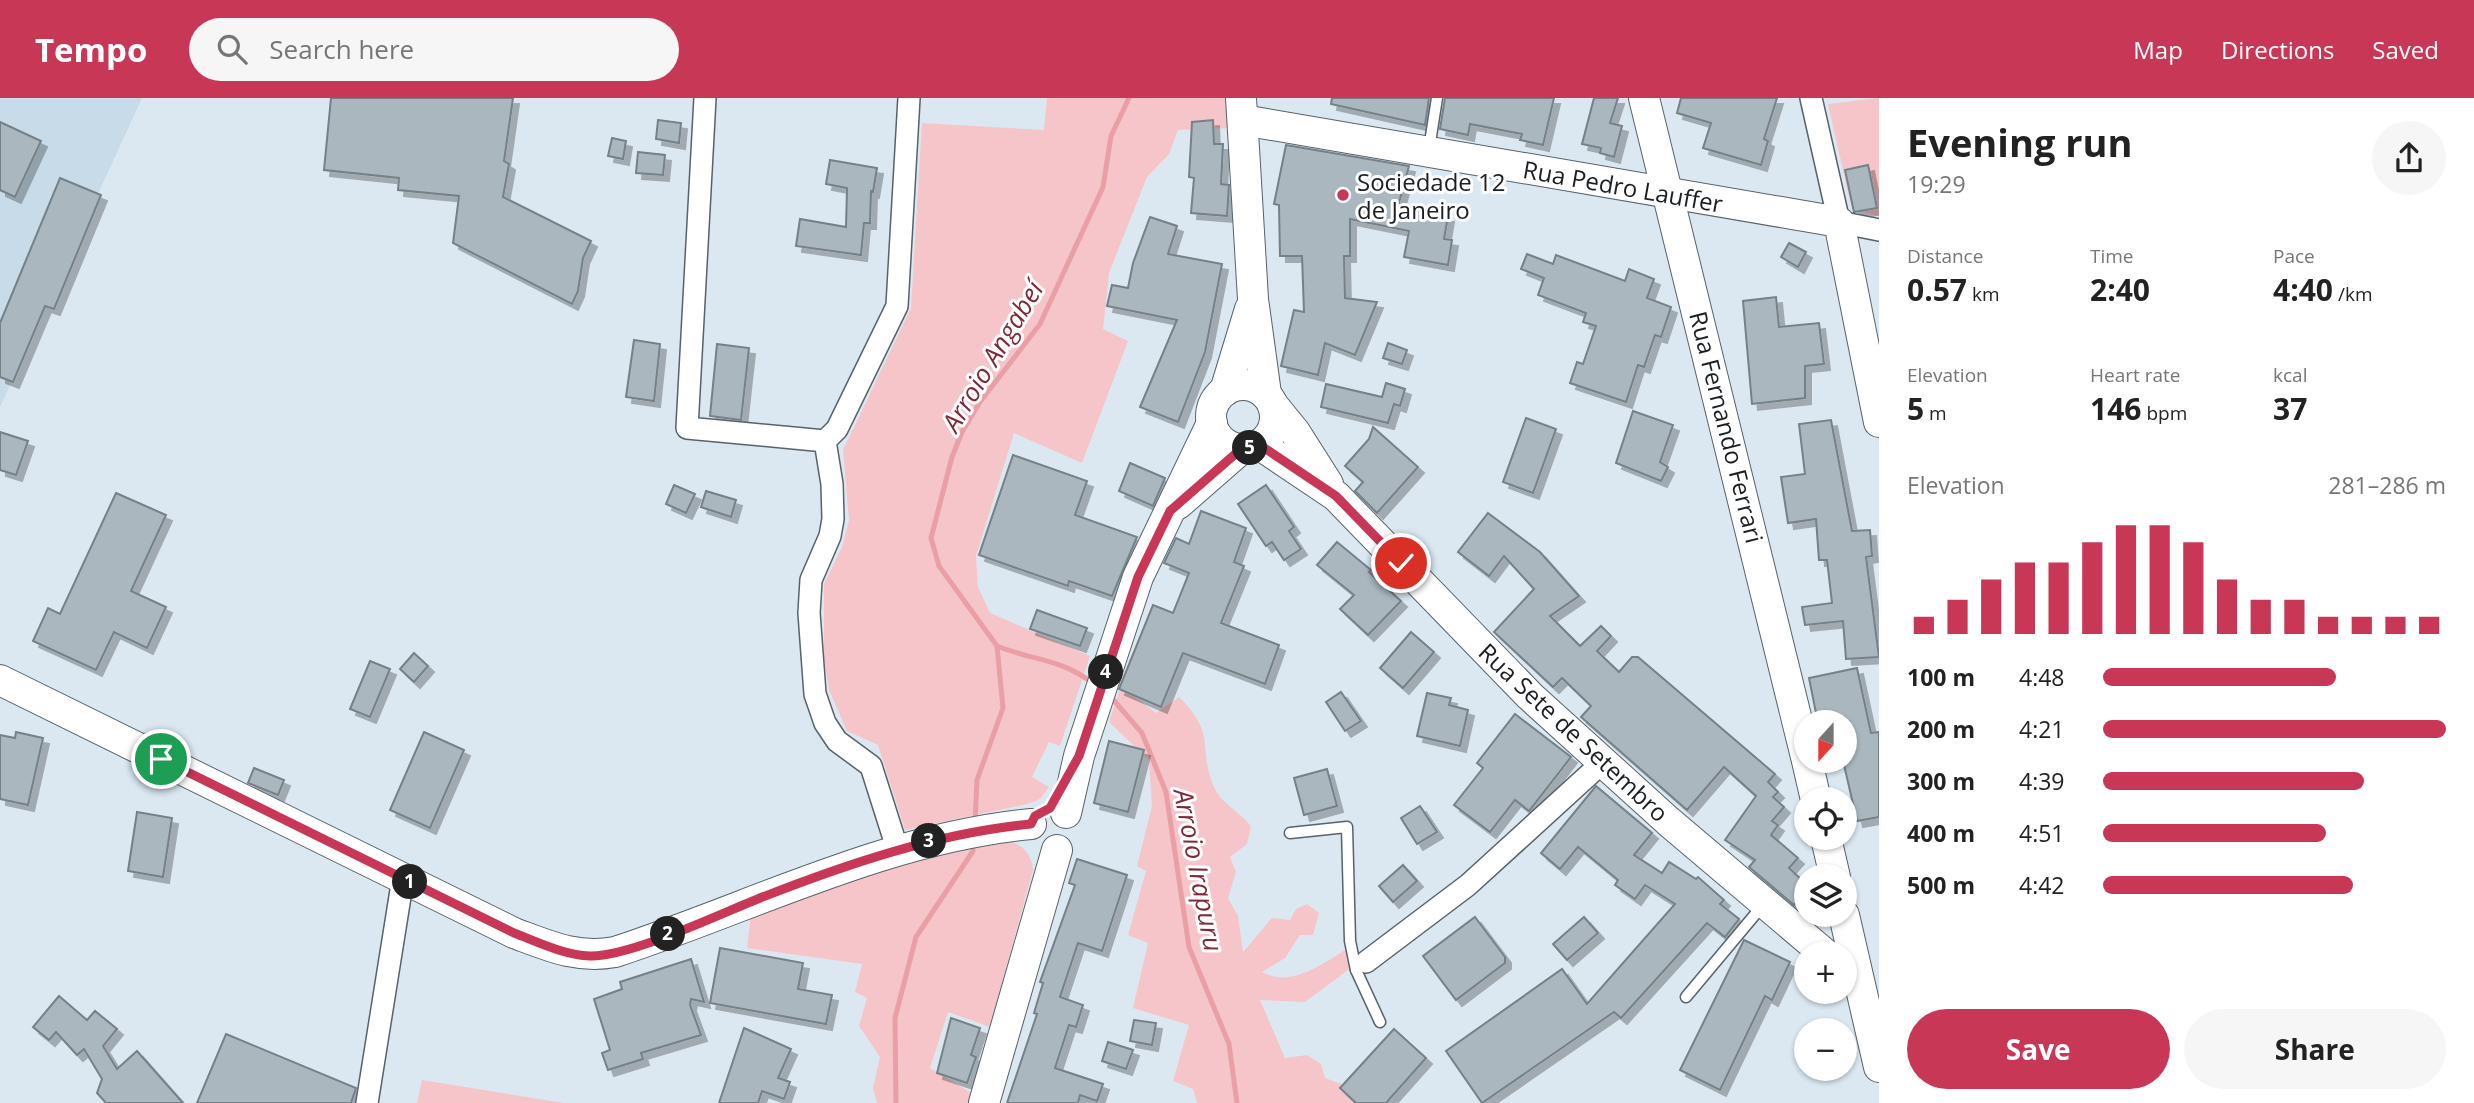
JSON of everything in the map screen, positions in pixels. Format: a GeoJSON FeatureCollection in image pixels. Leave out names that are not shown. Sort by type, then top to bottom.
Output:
{"type":"FeatureCollection","features":[{"type":"Feature","properties":{"kind":"main road","name":"Rua Fernando Ferrari"},"geometry":{"type":"LineString","coordinates":[[1644,98],[1795,710]]}},
{"type":"Feature","properties":{"kind":"main road","name":"Rua Pedro Lauffer"},"geometry":{"type":"LineString","coordinates":[[1242,109],[1429,152],[1839,222]]}},
{"type":"Feature","properties":{"kind":"main road"},"geometry":{"type":"LineString","coordinates":[[1170,511],[1250,447],[1268,438],[1274,424],[1253,299],[1242,109]]}},
{"type":"Feature","properties":{"kind":"main road"},"geometry":{"type":"LineString","coordinates":[[1839,222],[1879,422]]}},
{"type":"Feature","properties":{"kind":"main road"},"geometry":{"type":"LineString","coordinates":[[984,1103],[1057,850],[1048,850],[1034,841],[1079,756],[1138,577],[1212,423],[1214,405],[1224,391],[1253,299]]}},
{"type":"Feature","properties":{"kind":"main road"},"geometry":{"type":"LineString","coordinates":[[1224,391],[1246,385],[1270,400]]}},
{"type":"Feature","properties":{"kind":"main road","name":"Rua Sete de Setembro"},"geometry":{"type":"LineString","coordinates":[[1270,400],[1303,442],[1336,496],[1530,696],[1810,941]]}},
{"type":"Feature","properties":{"kind":"main road"},"geometry":{"type":"LineString","coordinates":[[1212,423],[1222,441],[1250,447]]}},
{"type":"Feature","properties":{"kind":"main road","name":"Rua Sete de Setembro"},"geometry":{"type":"LineString","coordinates":[[1250,447],[1336,496]]}},
{"type":"Feature","properties":{"kind":"main road"},"geometry":{"type":"LineString","coordinates":[[0,680],[514,933],[555,949],[592,956],[658,938],[799,882],[943,837],[1049,815]]}},
{"type":"Feature","properties":{"kind":"main road"},"geometry":{"type":"LineString","coordinates":[[1847,927],[1861,977],[1879,1067]]}},
{"type":"Feature","properties":{"kind":"street"},"geometry":{"type":"LineString","coordinates":[[705,98],[687,428],[825,441]]}},
{"type":"Feature","properties":{"kind":"street"},"geometry":{"type":"LineString","coordinates":[[825,441],[837,429],[897,306],[909,98]]}},
{"type":"Feature","properties":{"kind":"street"},"geometry":{"type":"LineString","coordinates":[[1811,98],[1839,222]]}},
{"type":"Feature","properties":{"kind":"street","name":"Rua Pedro Lauffer"},"geometry":{"type":"LineString","coordinates":[[1839,222],[1879,230]]}},
{"type":"Feature","properties":{"kind":"street"},"geometry":{"type":"LineString","coordinates":[[825,441],[832,484],[833,519],[830,536],[811,580],[809,613],[815,694],[825,723],[837,741],[871,765],[898,851]]}},
{"type":"Feature","properties":{"kind":"street"},"geometry":{"type":"LineString","coordinates":[[1361,966],[1468,885],[1603,762]]}},
{"type":"Feature","properties":{"kind":"street"},"geometry":{"type":"LineString","coordinates":[[367,1103],[403,878]]}},
{"type":"Feature","properties":{"kind":"lane"},"geometry":{"type":"LineString","coordinates":[[1429,152],[1437,98]]}},
{"type":"Feature","properties":{"kind":"lane"},"geometry":{"type":"LineString","coordinates":[[1290,833],[1347,827],[1350,941],[1380,1022]]}},
{"type":"Feature","properties":{"kind":"lane"},"geometry":{"type":"LineString","coordinates":[[1686,997],[1765,903]]}},
{"type":"Feature","properties":{"kind":"shaded area"},"geometry":{"type":"Polygon","coordinates":[[[0,98],[142,98],[0,407],[0,98]]]}},
{"type":"Feature","properties":{"kind":"shaded area"},"geometry":{"type":"Polygon","coordinates":[[[1047,98],[1227,98],[1230,128],[1178,130],[1169,154],[1147,177],[1109,273],[1103,329],[1128,341],[1082,463],[1014,433],[976,556],[978,587],[990,613],[1090,656],[1060,746],[1049,742],[1032,777],[1049,787],[1040,799],[1027,804],[905,830],[878,745],[847,731],[829,690],[824,659],[824,584],[842,547],[849,520],[843,450],[911,308],[922,123],[1044,130],[1047,98]]]}},
{"type":"Feature","properties":{"kind":"shaded area"},"geometry":{"type":"Polygon","coordinates":[[[1879,98],[1879,216],[1852,210],[1828,104],[1879,98]]]}},
{"type":"Feature","properties":{"kind":"shaded area"},"geometry":{"type":"Polygon","coordinates":[[[1121,686],[1156,713],[1179,697],[1191,710],[1203,732],[1209,773],[1217,793],[1251,826],[1247,844],[1230,857],[1236,872],[1228,898],[1238,916],[1243,952],[1272,918],[1290,920],[1296,909],[1307,904],[1319,913],[1313,935],[1300,935],[1285,958],[1262,972],[1273,976],[1296,976],[1349,948],[1352,967],[1305,1002],[1260,1000],[1285,1058],[1307,1055],[1321,1064],[1325,1078],[1341,1084],[1358,1103],[1197,1103],[1193,1089],[1173,1081],[1189,1025],[1133,1008],[1148,943],[1128,935],[1146,871],[1137,866],[1152,806],[1149,760],[1109,722],[1121,686]]]}},
{"type":"Feature","properties":{"kind":"shaded area"},"geometry":{"type":"Polygon","coordinates":[[[1009,840],[1026,851],[1033,870],[990,1027],[948,1012],[930,1068],[973,1094],[970,1103],[877,1103],[873,1088],[880,1057],[859,1026],[867,998],[855,992],[862,964],[747,948],[751,913],[927,855],[1009,840]]]}},
{"type":"Feature","properties":{"kind":"shaded area"},"geometry":{"type":"Polygon","coordinates":[[[422,1080],[564,1103],[417,1103],[422,1080]]]}},
{"type":"Feature","properties":{"kind":"building"},"geometry":{"type":"Polygon","coordinates":[[[331,98],[513,98],[504,161],[509,164],[503,197],[591,241],[583,258],[578,291],[572,304],[453,243],[459,196],[398,190],[399,178],[324,170],[331,98]]]}},
{"type":"Feature","properties":{"kind":"building"},"geometry":{"type":"Polygon","coordinates":[[[1332,98],[1429,98],[1425,125],[1331,104],[1332,98]]]}},
{"type":"Feature","properties":{"kind":"building"},"geometry":{"type":"Polygon","coordinates":[[[1445,98],[1554,98],[1543,145],[1520,140],[1522,134],[1470,124],[1468,135],[1440,129],[1445,98]]]}},
{"type":"Feature","properties":{"kind":"building"},"geometry":{"type":"Polygon","coordinates":[[[1594,98],[1618,98],[1610,123],[1622,126],[1614,157],[1600,153],[1601,148],[1582,144],[1594,98]]]}},
{"type":"Feature","properties":{"kind":"building"},"geometry":{"type":"Polygon","coordinates":[[[1681,98],[1777,98],[1764,139],[1768,141],[1761,165],[1703,148],[1711,123],[1677,113],[1681,98]]]}},
{"type":"Feature","properties":{"kind":"building"},"geometry":{"type":"Polygon","coordinates":[[[658,120],[681,123],[679,143],[656,139],[658,120]]]}},
{"type":"Feature","properties":{"kind":"building"},"geometry":{"type":"Polygon","coordinates":[[[1213,120],[1214,144],[1223,144],[1221,184],[1229,185],[1227,216],[1191,213],[1194,178],[1189,177],[1192,122],[1213,120]]]}},
{"type":"Feature","properties":{"kind":"building"},"geometry":{"type":"Polygon","coordinates":[[[0,122],[41,141],[15,197],[0,190],[0,122]]]}},
{"type":"Feature","properties":{"kind":"building"},"geometry":{"type":"Polygon","coordinates":[[[612,138],[626,141],[623,159],[608,156],[612,138]]]}},
{"type":"Feature","properties":{"kind":"building"},"geometry":{"type":"Polygon","coordinates":[[[1286,145],[1409,166],[1398,206],[1448,216],[1444,239],[1452,240],[1448,265],[1404,257],[1409,231],[1350,219],[1350,256],[1344,256],[1345,298],[1377,302],[1355,355],[1325,343],[1318,375],[1281,366],[1294,310],[1304,312],[1302,256],[1280,256],[1279,205],[1274,204],[1286,145]]]}},
{"type":"Feature","properties":{"kind":"building"},"geometry":{"type":"Polygon","coordinates":[[[638,152],[665,155],[663,175],[636,173],[638,152]]]}},
{"type":"Feature","properties":{"kind":"building"},"geometry":{"type":"Polygon","coordinates":[[[830,160],[877,168],[873,192],[871,191],[870,223],[864,223],[861,255],[796,246],[800,219],[846,227],[847,188],[826,184],[830,160]]]}},
{"type":"Feature","properties":{"kind":"building"},"geometry":{"type":"Polygon","coordinates":[[[1868,165],[1877,208],[1854,212],[1845,170],[1868,165]]]}},
{"type":"Feature","properties":{"kind":"building"},"geometry":{"type":"Polygon","coordinates":[[[60,178],[101,195],[54,309],[45,306],[13,382],[0,377],[0,323],[60,178]]]}},
{"type":"Feature","properties":{"kind":"building"},"geometry":{"type":"Polygon","coordinates":[[[1150,217],[1177,226],[1168,254],[1222,264],[1205,352],[1178,422],[1140,407],[1177,320],[1107,306],[1112,285],[1128,288],[1133,263],[1150,217]]]}},
{"type":"Feature","properties":{"kind":"building"},"geometry":{"type":"Polygon","coordinates":[[[1789,243],[1806,252],[1798,267],[1781,257],[1789,243]]]}},
{"type":"Feature","properties":{"kind":"building"},"geometry":{"type":"Polygon","coordinates":[[[1527,254],[1553,264],[1556,255],[1625,281],[1629,269],[1654,279],[1647,298],[1671,307],[1661,337],[1655,335],[1644,367],[1638,365],[1626,402],[1570,383],[1577,362],[1583,364],[1596,326],[1583,322],[1586,313],[1538,295],[1544,278],[1521,269],[1527,254]]]}},
{"type":"Feature","properties":{"kind":"building"},"geometry":{"type":"Polygon","coordinates":[[[1776,297],[1779,327],[1819,323],[1824,364],[1805,366],[1805,398],[1752,404],[1743,301],[1776,297]]]}},
{"type":"Feature","properties":{"kind":"building"},"geometry":{"type":"Polygon","coordinates":[[[634,340],[660,344],[654,401],[626,397],[634,340]]]}},
{"type":"Feature","properties":{"kind":"building"},"geometry":{"type":"Polygon","coordinates":[[[1388,343],[1407,350],[1402,364],[1383,358],[1388,343]]]}},
{"type":"Feature","properties":{"kind":"building"},"geometry":{"type":"Polygon","coordinates":[[[717,344],[749,348],[741,420],[710,416],[717,344]]]}},
{"type":"Feature","properties":{"kind":"building"},"geometry":{"type":"Polygon","coordinates":[[[1386,383],[1405,389],[1400,406],[1394,404],[1388,423],[1321,407],[1326,384],[1382,397],[1386,383]]]}},
{"type":"Feature","properties":{"kind":"building"},"geometry":{"type":"Polygon","coordinates":[[[1633,411],[1673,425],[1660,462],[1668,467],[1661,481],[1616,463],[1633,411]]]}},
{"type":"Feature","properties":{"kind":"building"},"geometry":{"type":"Polygon","coordinates":[[[1526,418],[1556,429],[1533,493],[1503,482],[1526,418]]]}},
{"type":"Feature","properties":{"kind":"building"},"geometry":{"type":"Polygon","coordinates":[[[1831,420],[1852,531],[1870,530],[1872,556],[1866,557],[1879,657],[1846,659],[1843,621],[1805,625],[1802,607],[1832,603],[1827,560],[1819,560],[1816,519],[1788,523],[1781,477],[1805,474],[1799,424],[1831,420]]]}},
{"type":"Feature","properties":{"kind":"building"},"geometry":{"type":"Polygon","coordinates":[[[1373,427],[1418,467],[1377,513],[1355,491],[1363,482],[1345,466],[1369,439],[1373,427]]]}},
{"type":"Feature","properties":{"kind":"building"},"geometry":{"type":"Polygon","coordinates":[[[0,432],[28,441],[16,475],[0,470],[0,432]]]}},
{"type":"Feature","properties":{"kind":"building"},"geometry":{"type":"Polygon","coordinates":[[[1013,455],[1087,481],[1075,515],[1137,537],[1112,596],[1069,581],[1068,586],[979,555],[1013,455]]]}},
{"type":"Feature","properties":{"kind":"building"},"geometry":{"type":"Polygon","coordinates":[[[1130,463],[1165,478],[1153,506],[1119,491],[1130,463]]]}},
{"type":"Feature","properties":{"kind":"building"},"geometry":{"type":"Polygon","coordinates":[[[674,485],[695,494],[686,513],[666,504],[674,485]]]}},
{"type":"Feature","properties":{"kind":"building"},"geometry":{"type":"Polygon","coordinates":[[[1266,485],[1294,527],[1289,531],[1301,549],[1284,560],[1272,542],[1266,546],[1238,504],[1266,485]]]}},
{"type":"Feature","properties":{"kind":"building"},"geometry":{"type":"Polygon","coordinates":[[[706,491],[736,500],[731,517],[701,507],[706,491]]]}},
{"type":"Feature","properties":{"kind":"building"},"geometry":{"type":"Polygon","coordinates":[[[116,493],[166,515],[131,591],[166,607],[147,648],[114,632],[96,670],[33,641],[48,608],[60,614],[116,493]]]}},
{"type":"Feature","properties":{"kind":"building"},"geometry":{"type":"Polygon","coordinates":[[[1201,511],[1246,528],[1234,562],[1244,566],[1221,623],[1279,645],[1265,684],[1183,653],[1161,707],[1119,689],[1153,605],[1173,613],[1189,573],[1164,563],[1176,538],[1189,544],[1201,511]]]}},
{"type":"Feature","properties":{"kind":"building"},"geometry":{"type":"Polygon","coordinates":[[[1488,513],[1540,552],[1579,596],[1550,616],[1580,646],[1601,626],[1611,636],[1597,651],[1619,672],[1632,657],[1638,657],[1775,774],[1768,782],[1778,792],[1773,797],[1784,807],[1772,821],[1778,825],[1771,835],[1798,858],[1789,868],[1794,873],[1794,905],[1749,867],[1755,860],[1725,840],[1756,796],[1724,767],[1687,810],[1581,717],[1591,706],[1562,678],[1553,687],[1494,632],[1534,589],[1504,556],[1489,576],[1458,552],[1488,513]]]}},
{"type":"Feature","properties":{"kind":"building"},"geometry":{"type":"Polygon","coordinates":[[[1337,542],[1371,570],[1369,572],[1401,601],[1368,635],[1340,609],[1354,595],[1317,565],[1337,542]]]}},
{"type":"Feature","properties":{"kind":"building"},"geometry":{"type":"Polygon","coordinates":[[[1037,610],[1087,628],[1080,646],[1030,629],[1037,610]]]}},
{"type":"Feature","properties":{"kind":"building"},"geometry":{"type":"Polygon","coordinates":[[[1411,632],[1434,652],[1403,688],[1380,668],[1411,632]]]}},
{"type":"Feature","properties":{"kind":"building"},"geometry":{"type":"Polygon","coordinates":[[[414,653],[428,666],[414,682],[400,669],[414,653]]]}},
{"type":"Feature","properties":{"kind":"building"},"geometry":{"type":"Polygon","coordinates":[[[370,661],[390,669],[370,717],[350,709],[370,661]]]}},
{"type":"Feature","properties":{"kind":"building"},"geometry":{"type":"Polygon","coordinates":[[[1857,668],[1871,733],[1879,732],[1879,817],[1857,821],[1857,787],[1849,787],[1846,774],[1857,774],[1857,710],[1815,710],[1809,678],[1857,668]]]}},
{"type":"Feature","properties":{"kind":"building"},"geometry":{"type":"Polygon","coordinates":[[[1341,692],[1361,721],[1345,731],[1326,702],[1341,692]]]}},
{"type":"Feature","properties":{"kind":"building"},"geometry":{"type":"Polygon","coordinates":[[[1427,693],[1451,698],[1449,705],[1468,710],[1460,746],[1417,736],[1427,693]]]}},
{"type":"Feature","properties":{"kind":"building"},"geometry":{"type":"Polygon","coordinates":[[[1515,714],[1571,757],[1529,811],[1515,800],[1490,832],[1454,805],[1483,768],[1477,763],[1515,714]]]}},
{"type":"Feature","properties":{"kind":"building"},"geometry":{"type":"Polygon","coordinates":[[[16,732],[43,738],[28,805],[0,799],[0,735],[15,738],[16,732]]]}},
{"type":"Feature","properties":{"kind":"building"},"geometry":{"type":"Polygon","coordinates":[[[424,732],[464,750],[430,828],[390,810],[424,732]]]}},
{"type":"Feature","properties":{"kind":"building"},"geometry":{"type":"Polygon","coordinates":[[[1109,741],[1144,750],[1128,812],[1094,803],[1109,741]]]}},
{"type":"Feature","properties":{"kind":"building"},"geometry":{"type":"Polygon","coordinates":[[[254,768],[284,780],[278,795],[248,783],[254,768]]]}},
{"type":"Feature","properties":{"kind":"building"},"geometry":{"type":"Polygon","coordinates":[[[1327,769],[1337,806],[1304,815],[1294,778],[1327,769]]]}},
{"type":"Feature","properties":{"kind":"building"},"geometry":{"type":"Polygon","coordinates":[[[1596,786],[1652,833],[1634,855],[1662,873],[1669,862],[1696,879],[1698,877],[1724,900],[1720,904],[1739,919],[1725,937],[1707,923],[1621,1018],[1614,1012],[1482,1103],[1446,1051],[1562,969],[1587,1004],[1675,904],[1645,885],[1635,899],[1615,885],[1618,880],[1578,847],[1560,869],[1541,853],[1596,786]]]}},
{"type":"Feature","properties":{"kind":"building"},"geometry":{"type":"Polygon","coordinates":[[[1420,806],[1437,832],[1417,844],[1401,818],[1420,806]]]}},
{"type":"Feature","properties":{"kind":"building"},"geometry":{"type":"Polygon","coordinates":[[[137,812],[172,818],[163,877],[128,871],[137,812]]]}},
{"type":"Feature","properties":{"kind":"building"},"geometry":{"type":"Polygon","coordinates":[[[1077,859],[1127,875],[1102,951],[1078,943],[1060,997],[1083,1005],[1076,1027],[1069,1025],[1055,1068],[1103,1084],[1097,1101],[1080,1095],[1078,1103],[1007,1103],[1037,1014],[1034,1013],[1043,983],[1040,982],[1075,885],[1069,883],[1077,859]]]}},
{"type":"Feature","properties":{"kind":"building"},"geometry":{"type":"Polygon","coordinates":[[[1403,865],[1417,881],[1393,902],[1379,886],[1403,865]]]}},
{"type":"Feature","properties":{"kind":"building"},"geometry":{"type":"Polygon","coordinates":[[[1475,917],[1505,957],[1505,963],[1456,1000],[1423,956],[1475,917]]]}},
{"type":"Feature","properties":{"kind":"building"},"geometry":{"type":"Polygon","coordinates":[[[1584,917],[1598,933],[1567,960],[1553,944],[1584,917]]]}},
{"type":"Feature","properties":{"kind":"building"},"geometry":{"type":"Polygon","coordinates":[[[1744,940],[1790,962],[1772,1000],[1765,996],[1720,1090],[1680,1070],[1744,940]]]}},
{"type":"Feature","properties":{"kind":"building"},"geometry":{"type":"Polygon","coordinates":[[[720,948],[803,963],[798,989],[832,995],[826,1024],[710,1003],[720,948]]]}},
{"type":"Feature","properties":{"kind":"building"},"geometry":{"type":"Polygon","coordinates":[[[691,959],[704,1002],[691,999],[690,1005],[701,1035],[641,1053],[643,1059],[608,1070],[602,1053],[610,1050],[594,999],[622,989],[620,982],[691,959]]]}},
{"type":"Feature","properties":{"kind":"building"},"geometry":{"type":"Polygon","coordinates":[[[59,996],[87,1020],[95,1011],[117,1029],[103,1046],[117,1069],[137,1051],[183,1103],[106,1103],[97,1093],[102,1079],[84,1049],[77,1055],[56,1032],[49,1040],[33,1027],[59,996]]]}},
{"type":"Feature","properties":{"kind":"building"},"geometry":{"type":"Polygon","coordinates":[[[951,1018],[980,1028],[971,1055],[976,1057],[967,1083],[937,1073],[951,1018]]]}},
{"type":"Feature","properties":{"kind":"building"},"geometry":{"type":"Polygon","coordinates":[[[1134,1020],[1156,1023],[1152,1045],[1130,1041],[1134,1020]]]}},
{"type":"Feature","properties":{"kind":"building"},"geometry":{"type":"Polygon","coordinates":[[[744,1028],[791,1049],[778,1078],[790,1082],[784,1099],[762,1091],[758,1103],[719,1103],[744,1028]]]}},
{"type":"Feature","properties":{"kind":"building"},"geometry":{"type":"Polygon","coordinates":[[[1394,1029],[1426,1058],[1386,1103],[1356,1103],[1340,1088],[1394,1029]]]}},
{"type":"Feature","properties":{"kind":"building"},"geometry":{"type":"Polygon","coordinates":[[[226,1034],[356,1088],[351,1103],[197,1103],[226,1034]]]}},
{"type":"Feature","properties":{"kind":"building"},"geometry":{"type":"Polygon","coordinates":[[[1108,1042],[1133,1050],[1126,1069],[1102,1061],[1108,1042]]]}},
{"type":"Feature","properties":{"kind":"waterway","name":"Arroio Angabeí"},"geometry":{"type":"LineString","coordinates":[[975,823],[977,780],[1003,708],[997,646],[939,566],[931,538],[952,457],[962,432],[980,402],[1040,324],[1103,187],[1111,136],[1129,98]]}},
{"type":"Feature","properties":{"kind":"waterway","name":"Arroio Irapuru"},"geometry":{"type":"LineString","coordinates":[[997,646],[1070,669],[1094,684]]}},
{"type":"Feature","properties":{"kind":"waterway","name":"Arroio Irapuru"},"geometry":{"type":"LineString","coordinates":[[1110,696],[1142,733],[1166,792],[1189,947],[1229,1044],[1237,1103]]}},
{"type":"Feature","properties":{"kind":"waterway","name":"Arroio Angabeí"},"geometry":{"type":"LineString","coordinates":[[896,1103],[895,1018],[916,937],[973,851],[973,843]]}},
{"type":"Feature","properties":{"kind":"place","name":"Sociedade 12 de Janeiro"},"geometry":{"type":"Point","coordinates":[1343,195]}},
{"type":"Feature","properties":{"kind":"route"},"geometry":{"type":"LineString","coordinates":[[161,759],[514,933],[555,949],[592,956],[615,952],[658,938],[799,882],[943,837],[1031,824],[1041,810],[1050,808],[1079,756],[1138,577],[1170,511],[1241,449],[1260,445],[1302,470],[1336,496],[1401,563]]}}]}
